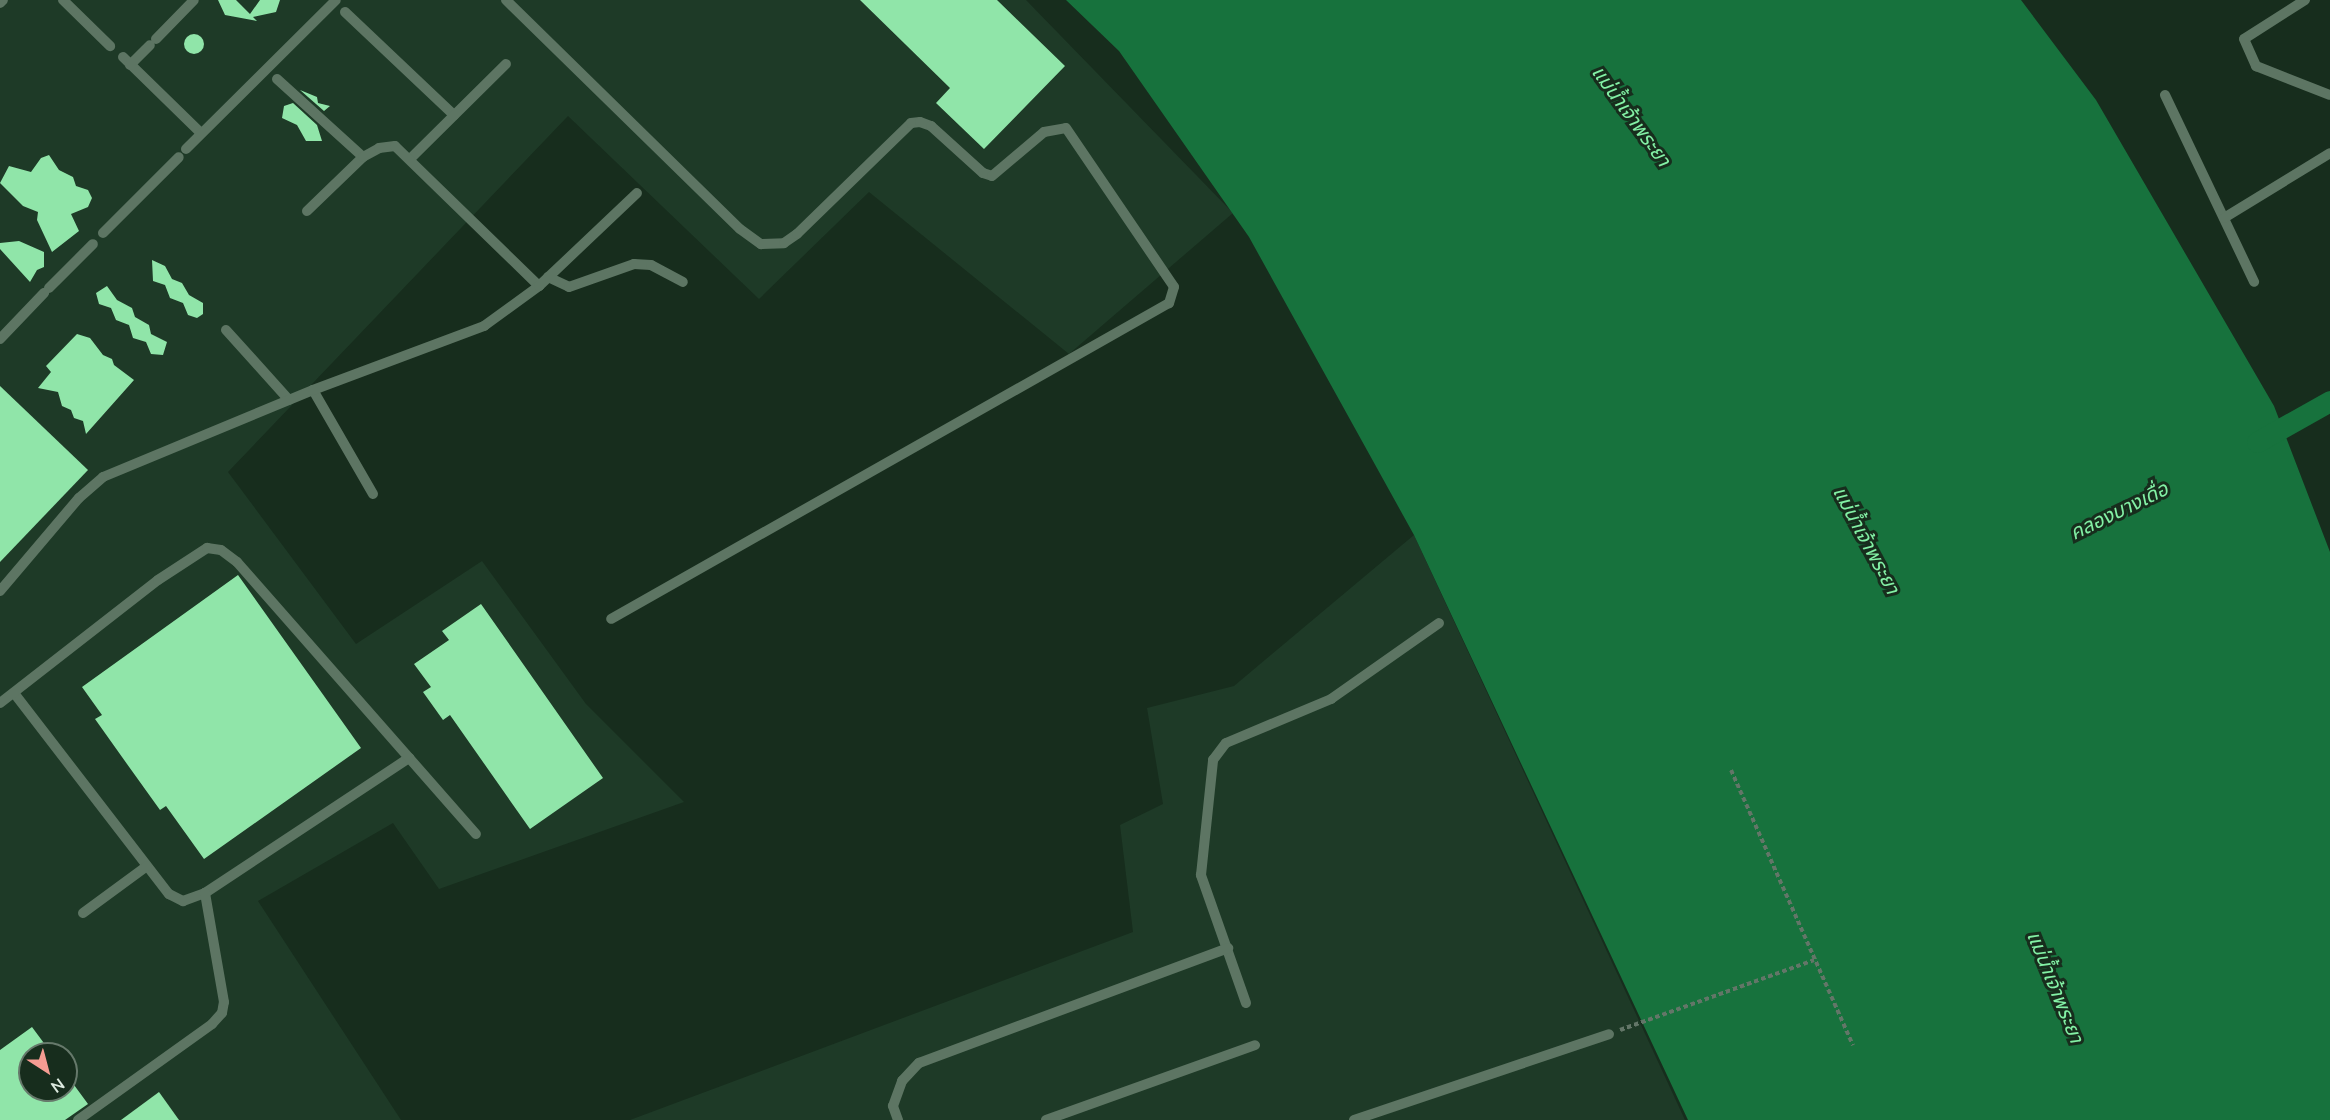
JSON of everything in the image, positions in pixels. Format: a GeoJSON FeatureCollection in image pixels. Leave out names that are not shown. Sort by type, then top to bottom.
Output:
{"type":"FeatureCollection","features":[{"type":"Feature","properties":{"kind":"lane"},"geometry":{"type":"LineString","coordinates":[[63,0],[110,46]]}},
{"type":"Feature","properties":{"kind":"lane"},"geometry":{"type":"LineString","coordinates":[[195,0],[153,42],[127,61],[201,133]]}},
{"type":"Feature","properties":{"kind":"lane"},"geometry":{"type":"LineString","coordinates":[[506,0],[740,229],[761,244],[784,243],[797,234],[911,123],[920,122],[931,126],[992,176],[1044,132],[1066,128],[1174,287],[1169,303],[611,620]]}},
{"type":"Feature","properties":{"kind":"lane"},"geometry":{"type":"LineString","coordinates":[[2305,0],[2244,39],[2256,66],[2330,95]]}},
{"type":"Feature","properties":{"kind":"lane"},"geometry":{"type":"LineString","coordinates":[[103,233],[335,2]]}},
{"type":"Feature","properties":{"kind":"lane"},"geometry":{"type":"LineString","coordinates":[[345,12],[454,115]]}},
{"type":"Feature","properties":{"kind":"lane"},"geometry":{"type":"LineString","coordinates":[[410,159],[506,64]]}},
{"type":"Feature","properties":{"kind":"lane"},"geometry":{"type":"LineString","coordinates":[[277,79],[363,157]]}},
{"type":"Feature","properties":{"kind":"lane"},"geometry":{"type":"LineString","coordinates":[[2165,95],[2254,282]]}},
{"type":"Feature","properties":{"kind":"lane"},"geometry":{"type":"LineString","coordinates":[[307,210],[363,157],[379,148],[395,146],[539,286]]}},
{"type":"Feature","properties":{"kind":"lane"},"geometry":{"type":"LineString","coordinates":[[2224,218],[2330,153]]}},
{"type":"Feature","properties":{"kind":"lane"},"geometry":{"type":"LineString","coordinates":[[0,591],[79,498],[103,477],[313,390],[484,326],[539,286],[637,193]]}},
{"type":"Feature","properties":{"kind":"lane"},"geometry":{"type":"LineString","coordinates":[[0,339],[93,244]]}},
{"type":"Feature","properties":{"kind":"lane"},"geometry":{"type":"LineString","coordinates":[[548,277],[569,287],[634,264],[651,265],[683,282]]}},
{"type":"Feature","properties":{"kind":"lane"},"geometry":{"type":"LineString","coordinates":[[226,330],[289,400]]}},
{"type":"Feature","properties":{"kind":"lane"},"geometry":{"type":"LineString","coordinates":[[313,390],[373,494]]}},
{"type":"Feature","properties":{"kind":"lane"},"geometry":{"type":"LineString","coordinates":[[0,703],[158,580],[207,548],[221,550],[237,562],[476,834]]}},
{"type":"Feature","properties":{"kind":"lane"},"geometry":{"type":"LineString","coordinates":[[1246,1003],[1201,875],[1214,760],[1226,743],[1331,699],[1439,623]]}},
{"type":"Feature","properties":{"kind":"lane"},"geometry":{"type":"LineString","coordinates":[[14,693],[169,894],[183,901],[205,893],[409,758]]}},
{"type":"Feature","properties":{"kind":"lane"},"geometry":{"type":"LineString","coordinates":[[83,913],[147,866]]}},
{"type":"Feature","properties":{"kind":"lane"},"geometry":{"type":"LineString","coordinates":[[78,1120],[222,1013],[224,1002],[205,893]]}},
{"type":"Feature","properties":{"kind":"lane"},"geometry":{"type":"LineString","coordinates":[[898,1120],[893,1106],[902,1081],[919,1063],[1228,948]]}},
{"type":"Feature","properties":{"kind":"lane"},"geometry":{"type":"LineString","coordinates":[[1354,1120],[1610,1034]]}},
{"type":"Feature","properties":{"kind":"lane"},"geometry":{"type":"LineString","coordinates":[[1046,1120],[1255,1045]]}},
{"type":"Feature","properties":{"kind":"path"},"geometry":{"type":"LineString","coordinates":[[1731,770],[1853,1045]]}},
{"type":"Feature","properties":{"kind":"path"},"geometry":{"type":"LineString","coordinates":[[1610,1034],[1814,960]]}},
{"type":"Feature","properties":{"kind":"shaded area"},"geometry":{"type":"Polygon","coordinates":[[[0,0],[1026,0],[1233,213],[1069,354],[869,192],[759,299],[568,116],[228,472],[356,644],[482,561],[586,704],[684,802],[439,889],[393,823],[258,901],[401,1120],[0,1120],[0,0]]]}},
{"type":"Feature","properties":{"kind":"shaded area"},"geometry":{"type":"Polygon","coordinates":[[[1414,535],[1685,1120],[630,1120],[1133,932],[1120,825],[1163,804],[1147,708],[1234,686],[1414,535]]]}},
{"type":"Feature","properties":{"kind":"water","name":"แม่น้ำเจ้าพระยา"},"geometry":{"type":"Polygon","coordinates":[[[1066,0],[2021,0],[2096,100],[2274,406],[2330,552],[2330,1120],[1688,1120],[1414,535],[1249,237],[1119,51],[1066,0]]]}},
{"type":"Feature","properties":{"kind":"building"},"geometry":{"type":"Polygon","coordinates":[[[218,0],[236,0],[250,14],[260,0],[280,0],[276,12],[253,17],[257,21],[225,15],[218,0]]]}},
{"type":"Feature","properties":{"kind":"building"},"geometry":{"type":"Polygon","coordinates":[[[860,0],[997,0],[1065,66],[984,149],[936,103],[950,88],[860,0]]]}},
{"type":"Feature","properties":{"kind":"building"},"geometry":{"type":"Polygon","coordinates":[[[194,34],[201,37],[204,44],[201,51],[194,54],[187,51],[184,44],[187,37],[194,34]]]}},
{"type":"Feature","properties":{"kind":"building"},"geometry":{"type":"Polygon","coordinates":[[[300,90],[317,97],[318,103],[330,106],[324,111],[300,90]]]}},
{"type":"Feature","properties":{"kind":"building"},"geometry":{"type":"Polygon","coordinates":[[[293,103],[317,125],[322,141],[306,141],[297,125],[282,118],[284,106],[293,103]]]}},
{"type":"Feature","properties":{"kind":"building"},"geometry":{"type":"Polygon","coordinates":[[[49,155],[59,170],[73,177],[76,186],[88,190],[92,198],[88,207],[71,214],[79,231],[52,252],[37,220],[38,212],[23,206],[0,183],[9,166],[31,172],[41,158],[49,155]]]}},
{"type":"Feature","properties":{"kind":"building"},"geometry":{"type":"Polygon","coordinates":[[[19,241],[44,252],[44,267],[37,270],[30,282],[0,249],[0,243],[19,241]]]}},
{"type":"Feature","properties":{"kind":"building"},"geometry":{"type":"Polygon","coordinates":[[[152,260],[165,266],[172,279],[182,283],[189,295],[203,303],[203,314],[197,318],[188,315],[183,303],[170,298],[165,285],[153,281],[152,260]]]}},
{"type":"Feature","properties":{"kind":"building"},"geometry":{"type":"Polygon","coordinates":[[[107,286],[117,300],[132,308],[135,317],[149,325],[151,334],[167,342],[163,355],[151,354],[146,342],[133,338],[129,325],[116,320],[111,308],[99,304],[96,293],[107,286]]]}},
{"type":"Feature","properties":{"kind":"building"},"geometry":{"type":"Polygon","coordinates":[[[77,334],[90,338],[103,355],[112,359],[114,365],[134,380],[86,434],[83,421],[74,418],[71,410],[62,406],[58,392],[38,388],[51,372],[46,366],[77,334]]]}},
{"type":"Feature","properties":{"kind":"building"},"geometry":{"type":"Polygon","coordinates":[[[0,386],[88,470],[0,562],[0,386]]]}},
{"type":"Feature","properties":{"kind":"building"},"geometry":{"type":"Polygon","coordinates":[[[238,575],[361,748],[204,859],[166,806],[160,810],[95,719],[102,715],[82,687],[238,575]]]}},
{"type":"Feature","properties":{"kind":"building"},"geometry":{"type":"Polygon","coordinates":[[[481,604],[603,778],[530,829],[450,715],[443,720],[423,692],[431,687],[414,664],[449,640],[442,631],[481,604]]]}},
{"type":"Feature","properties":{"kind":"building"},"geometry":{"type":"Polygon","coordinates":[[[32,1027],[43,1042],[18,1042],[18,1102],[78,1102],[78,1090],[88,1104],[65,1120],[0,1120],[0,1050],[32,1027]]]}},
{"type":"Feature","properties":{"kind":"building"},"geometry":{"type":"Polygon","coordinates":[[[159,1092],[179,1120],[121,1120],[159,1092]]]}},
{"type":"Feature","properties":{"kind":"waterway","name":"คลองบางเดื่อ"},"geometry":{"type":"LineString","coordinates":[[2257,442],[2330,401]]}}]}
